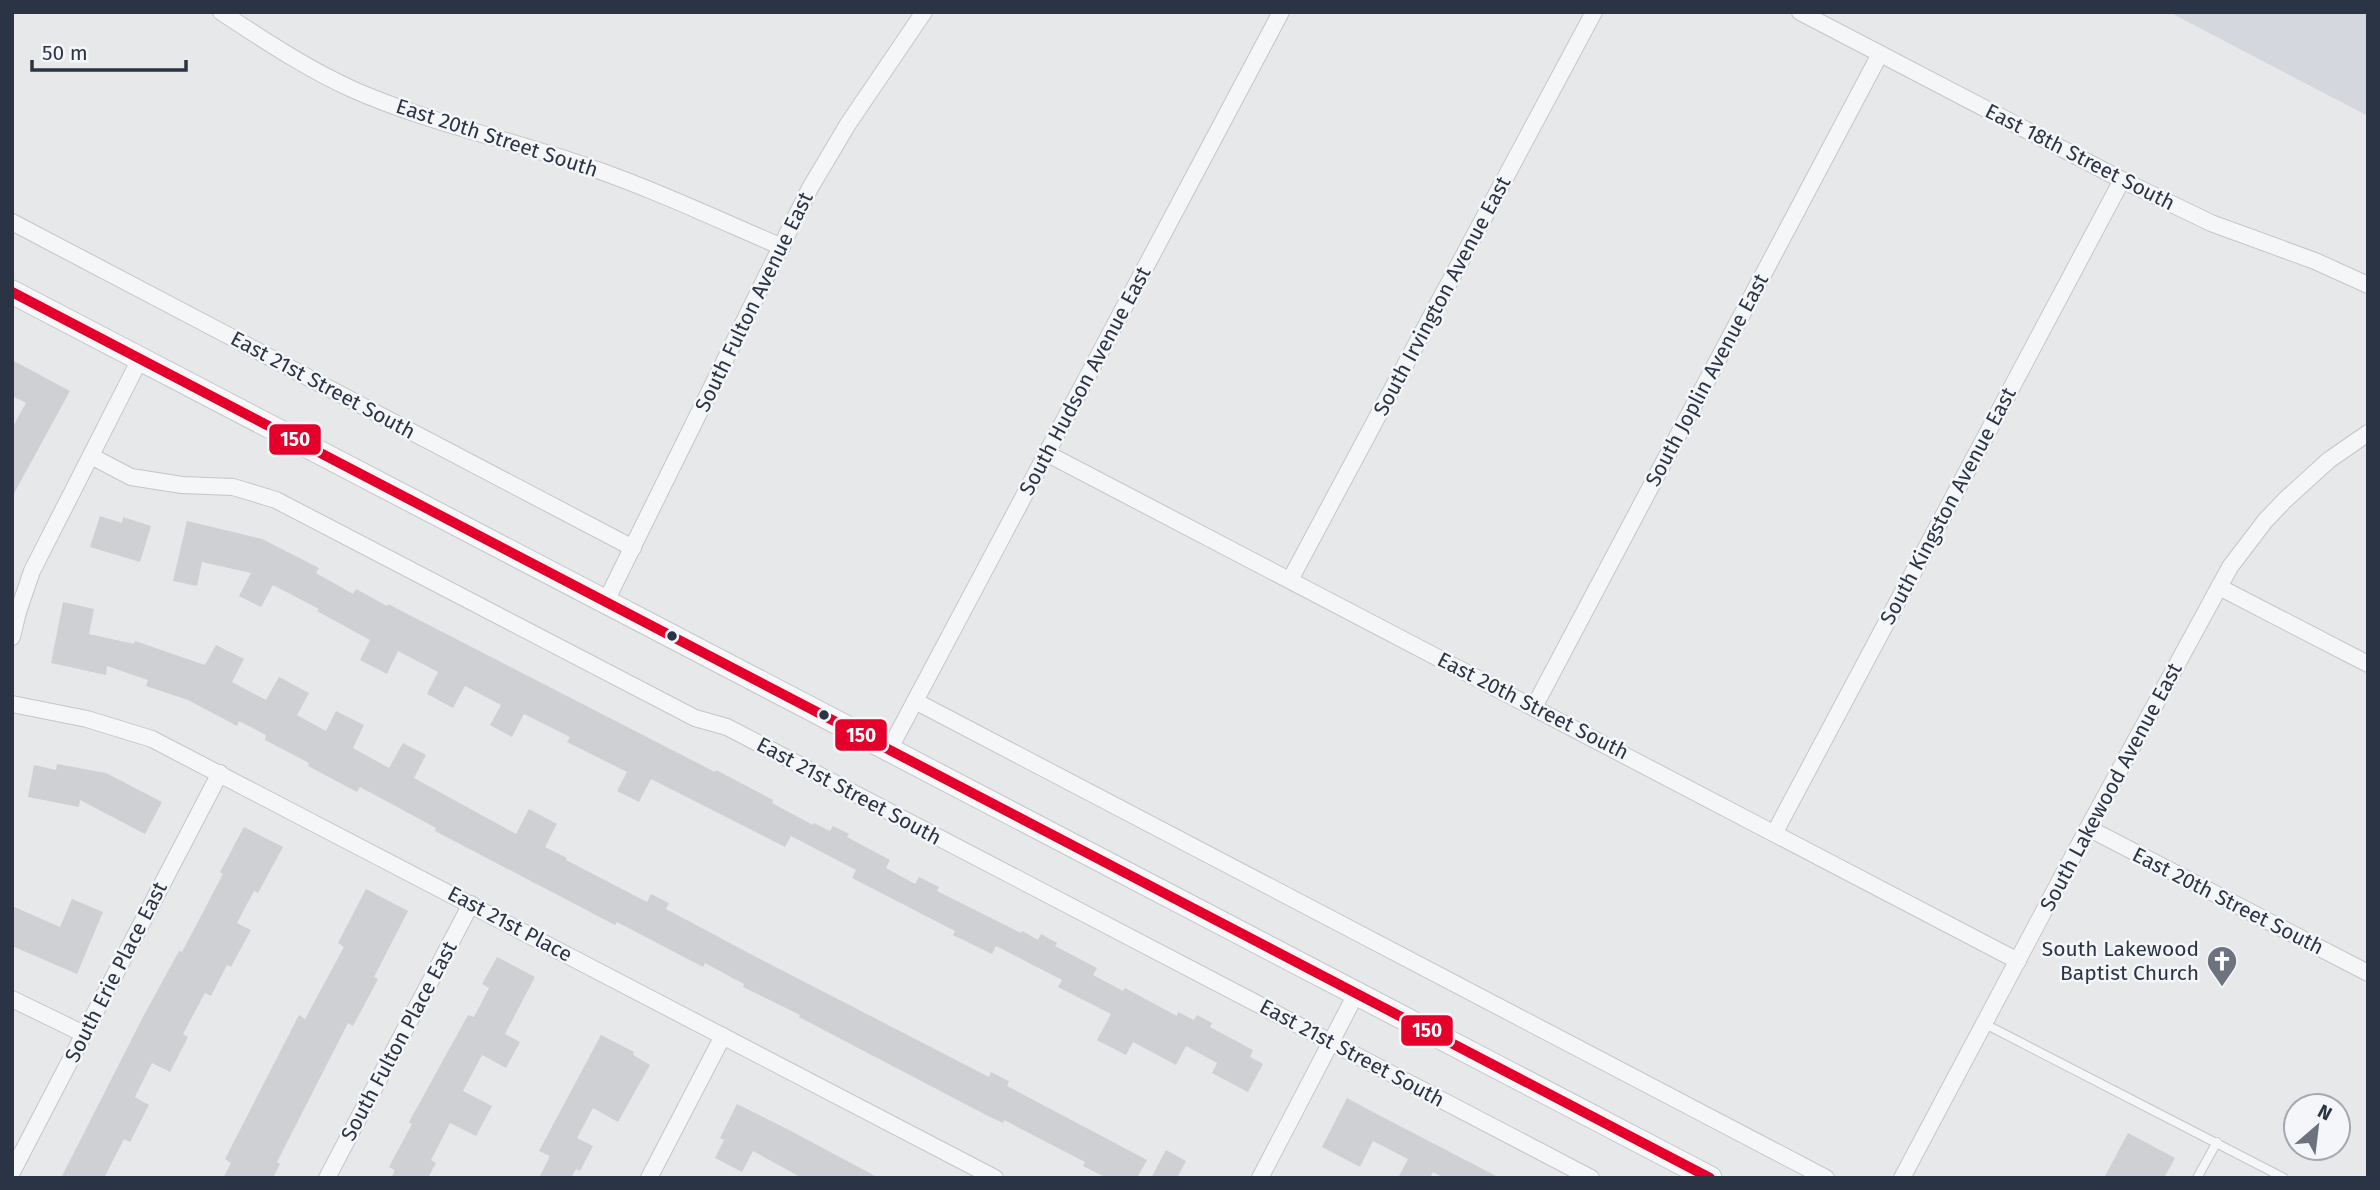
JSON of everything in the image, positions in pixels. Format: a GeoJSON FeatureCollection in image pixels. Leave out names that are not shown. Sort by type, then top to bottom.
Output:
{"type":"FeatureCollection","features":[{"type":"Feature","properties":{"kind":"main road"},"geometry":{"type":"LineString","coordinates":[[12,292],[1710,1178]]}},
{"type":"Feature","properties":{"kind":"street","name":"East 20th Street South"},"geometry":{"type":"LineString","coordinates":[[221,12],[289,55],[353,89],[411,112],[586,166],[687,205],[782,247]]}},
{"type":"Feature","properties":{"kind":"street","name":"South Fulton Avenue East"},"geometry":{"type":"LineString","coordinates":[[605,603],[810,188],[848,124],[924,12]]}},
{"type":"Feature","properties":{"kind":"street","name":"South Hudson Avenue East"},"geometry":{"type":"LineString","coordinates":[[889,750],[1282,12]]}},
{"type":"Feature","properties":{"kind":"street","name":"South Irvington Avenue East"},"geometry":{"type":"LineString","coordinates":[[1290,580],[1594,12]]}},
{"type":"Feature","properties":{"kind":"street","name":"East 18th Street South"},"geometry":{"type":"LineString","coordinates":[[1800,12],[2122,180],[2211,223],[2315,261],[2368,285]]}},
{"type":"Feature","properties":{"kind":"street","name":"South Joplin Avenue East"},"geometry":{"type":"LineString","coordinates":[[1534,707],[1881,54]]}},
{"type":"Feature","properties":{"kind":"street","name":"South Kingston Avenue East"},"geometry":{"type":"LineString","coordinates":[[1775,832],[2122,180]]}},
{"type":"Feature","properties":{"kind":"street","name":"East 21st Street South"},"geometry":{"type":"LineString","coordinates":[[12,222],[633,548]]}},
{"type":"Feature","properties":{"kind":"street"},"geometry":{"type":"LineString","coordinates":[[12,637],[32,571],[140,359]]}},
{"type":"Feature","properties":{"kind":"street","name":"South Lakewood Avenue East"},"geometry":{"type":"LineString","coordinates":[[1902,1178],[2218,587],[2236,559],[2278,507],[2329,460],[2368,433]]}},
{"type":"Feature","properties":{"kind":"street","name":"East 20th Street South"},"geometry":{"type":"LineString","coordinates":[[1046,453],[2018,961]]}},
{"type":"Feature","properties":{"kind":"street","name":"East 21st Street South"},"geometry":{"type":"LineString","coordinates":[[91,456],[131,477],[182,485],[233,487],[276,500],[695,718],[727,727],[1591,1178]]}},
{"type":"Feature","properties":{"kind":"street"},"geometry":{"type":"LineString","coordinates":[[2218,587],[2368,664]]}},
{"type":"Feature","properties":{"kind":"street"},"geometry":{"type":"LineString","coordinates":[[915,701],[1826,1178]]}},
{"type":"Feature","properties":{"kind":"street","name":"East 21st Place"},"geometry":{"type":"LineString","coordinates":[[12,704],[87,719],[152,739],[995,1178]]}},
{"type":"Feature","properties":{"kind":"street","name":"South Erie Place East"},"geometry":{"type":"LineString","coordinates":[[12,1172],[220,773]]}},
{"type":"Feature","properties":{"kind":"street","name":"East 20th Street South"},"geometry":{"type":"LineString","coordinates":[[2088,828],[2368,973]]}},
{"type":"Feature","properties":{"kind":"street","name":"South Fulton Place East"},"geometry":{"type":"LineString","coordinates":[[327,1178],[471,904]]}},
{"type":"Feature","properties":{"kind":"street"},"geometry":{"type":"LineString","coordinates":[[1260,1178],[1356,994]]}},
{"type":"Feature","properties":{"kind":"street"},"geometry":{"type":"LineString","coordinates":[[12,999],[84,1034]]}},
{"type":"Feature","properties":{"kind":"street"},"geometry":{"type":"LineString","coordinates":[[649,1178],[723,1036]]}},
{"type":"Feature","properties":{"kind":"lane"},"geometry":{"type":"LineString","coordinates":[[1984,1024],[2284,1178]]}},
{"type":"Feature","properties":{"kind":"lane"},"geometry":{"type":"LineString","coordinates":[[2197,1178],[2217,1142]]}},
{"type":"Feature","properties":{"kind":"shaded area"},"geometry":{"type":"Polygon","coordinates":[[[2169,12],[2368,12],[2368,116],[2169,12]]]}},
{"type":"Feature","properties":{"kind":"building"},"geometry":{"type":"Polygon","coordinates":[[[12,360],[70,391],[12,497],[12,428],[26,403],[12,396],[12,360]]]}},
{"type":"Feature","properties":{"kind":"building"},"geometry":{"type":"Polygon","coordinates":[[[100,516],[122,523],[123,517],[151,526],[140,562],[90,547],[100,516]]]}},
{"type":"Feature","properties":{"kind":"building"},"geometry":{"type":"Polygon","coordinates":[[[187,521],[262,539],[319,568],[316,573],[353,594],[356,589],[387,606],[388,604],[715,772],[716,770],[813,825],[814,823],[830,831],[833,826],[849,834],[847,837],[890,860],[886,868],[915,884],[919,877],[939,887],[937,891],[1021,933],[1022,931],[1038,940],[1041,934],[1057,943],[1055,946],[1097,968],[1093,975],[1123,991],[1125,988],[1177,1016],[1178,1012],[1194,1020],[1197,1015],[1212,1023],[1210,1027],[1253,1050],[1250,1057],[1263,1064],[1248,1092],[1212,1073],[1217,1063],[1186,1046],[1176,1065],[1133,1042],[1126,1055],[1097,1040],[1111,1014],[1058,987],[1062,980],[996,946],[992,954],[953,935],[955,931],[852,878],[856,870],[791,836],[785,847],[651,779],[639,802],[617,791],[627,772],[567,742],[570,737],[524,714],[512,737],[490,725],[501,705],[465,686],[453,708],[427,694],[438,672],[398,651],[387,674],[360,660],[370,640],[273,585],[261,607],[239,596],[251,573],[202,562],[197,586],[173,581],[187,521]]]}},
{"type":"Feature","properties":{"kind":"building"},"geometry":{"type":"Polygon","coordinates":[[[63,602],[94,609],[89,634],[134,644],[135,641],[205,665],[216,645],[244,659],[232,682],[266,700],[279,677],[309,693],[297,715],[326,731],[336,711],[364,725],[353,748],[389,768],[403,743],[426,755],[414,778],[516,834],[529,809],[557,824],[545,847],[567,858],[566,860],[647,902],[651,894],[669,903],[666,909],[989,1077],[991,1072],[1009,1081],[1007,1086],[1147,1160],[1137,1178],[1107,1178],[1083,1166],[1085,1162],[1004,1120],[1003,1123],[988,1116],[743,987],[744,984],[705,963],[703,967],[617,922],[615,925],[435,831],[436,828],[360,787],[357,792],[308,766],[309,763],[265,740],[266,735],[239,721],[237,726],[188,700],[146,686],[148,680],[107,666],[106,675],[51,663],[63,602]]]}},
{"type":"Feature","properties":{"kind":"building"},"geometry":{"type":"Polygon","coordinates":[[[57,764],[106,773],[162,802],[145,834],[80,800],[79,807],[28,797],[34,765],[56,770],[57,764]]]}},
{"type":"Feature","properties":{"kind":"building"},"geometry":{"type":"Polygon","coordinates":[[[244,827],[283,847],[258,893],[254,891],[237,923],[251,930],[231,967],[227,965],[211,996],[205,993],[183,1034],[188,1037],[170,1072],[152,1063],[135,1097],[149,1105],[130,1142],[124,1139],[104,1178],[61,1178],[144,1015],[179,951],[182,952],[223,874],[220,872],[244,827]]]}},
{"type":"Feature","properties":{"kind":"building"},"geometry":{"type":"Polygon","coordinates":[[[366,889],[408,911],[374,977],[378,979],[353,1026],[348,1023],[277,1162],[280,1164],[273,1178],[223,1178],[231,1163],[225,1159],[299,1015],[305,1019],[344,947],[338,943],[366,889]]]}},
{"type":"Feature","properties":{"kind":"building"},"geometry":{"type":"Polygon","coordinates":[[[72,899],[103,912],[77,974],[12,946],[12,906],[60,927],[72,899]]]}},
{"type":"Feature","properties":{"kind":"building"},"geometry":{"type":"Polygon","coordinates":[[[497,957],[535,977],[505,1034],[520,1042],[506,1068],[482,1055],[463,1091],[492,1106],[476,1136],[450,1123],[431,1160],[436,1163],[428,1178],[391,1178],[395,1170],[389,1167],[412,1124],[409,1122],[468,1015],[474,1017],[489,988],[482,984],[497,957]]]}},
{"type":"Feature","properties":{"kind":"building"},"geometry":{"type":"Polygon","coordinates":[[[601,1035],[634,1052],[633,1055],[650,1065],[618,1122],[593,1108],[577,1138],[593,1146],[580,1171],[576,1169],[571,1178],[539,1178],[550,1156],[539,1151],[601,1035]]]}},
{"type":"Feature","properties":{"kind":"building"},"geometry":{"type":"Polygon","coordinates":[[[1347,1098],[1500,1178],[1444,1178],[1433,1172],[1430,1178],[1398,1178],[1408,1159],[1373,1141],[1360,1167],[1322,1147],[1347,1098]]]}},
{"type":"Feature","properties":{"kind":"building"},"geometry":{"type":"Polygon","coordinates":[[[737,1104],[879,1178],[802,1178],[753,1151],[742,1172],[715,1158],[724,1140],[720,1138],[737,1104]]]}},
{"type":"Feature","properties":{"kind":"building"},"geometry":{"type":"Polygon","coordinates":[[[2128,1133],[2175,1158],[2164,1178],[2104,1178],[2128,1133]]]}},
{"type":"Feature","properties":{"kind":"building"},"geometry":{"type":"Polygon","coordinates":[[[1166,1150],[1186,1161],[1177,1178],[1151,1178],[1166,1150]]]}},
{"type":"Feature","properties":{"kind":"transit line","name":"150"},"geometry":{"type":"LineString","coordinates":[[12,292],[1710,1178]]}},
{"type":"Feature","properties":{"kind":"place","name":"South Lakewood Baptist Church"},"geometry":{"type":"Point","coordinates":[2222,988]}}]}
